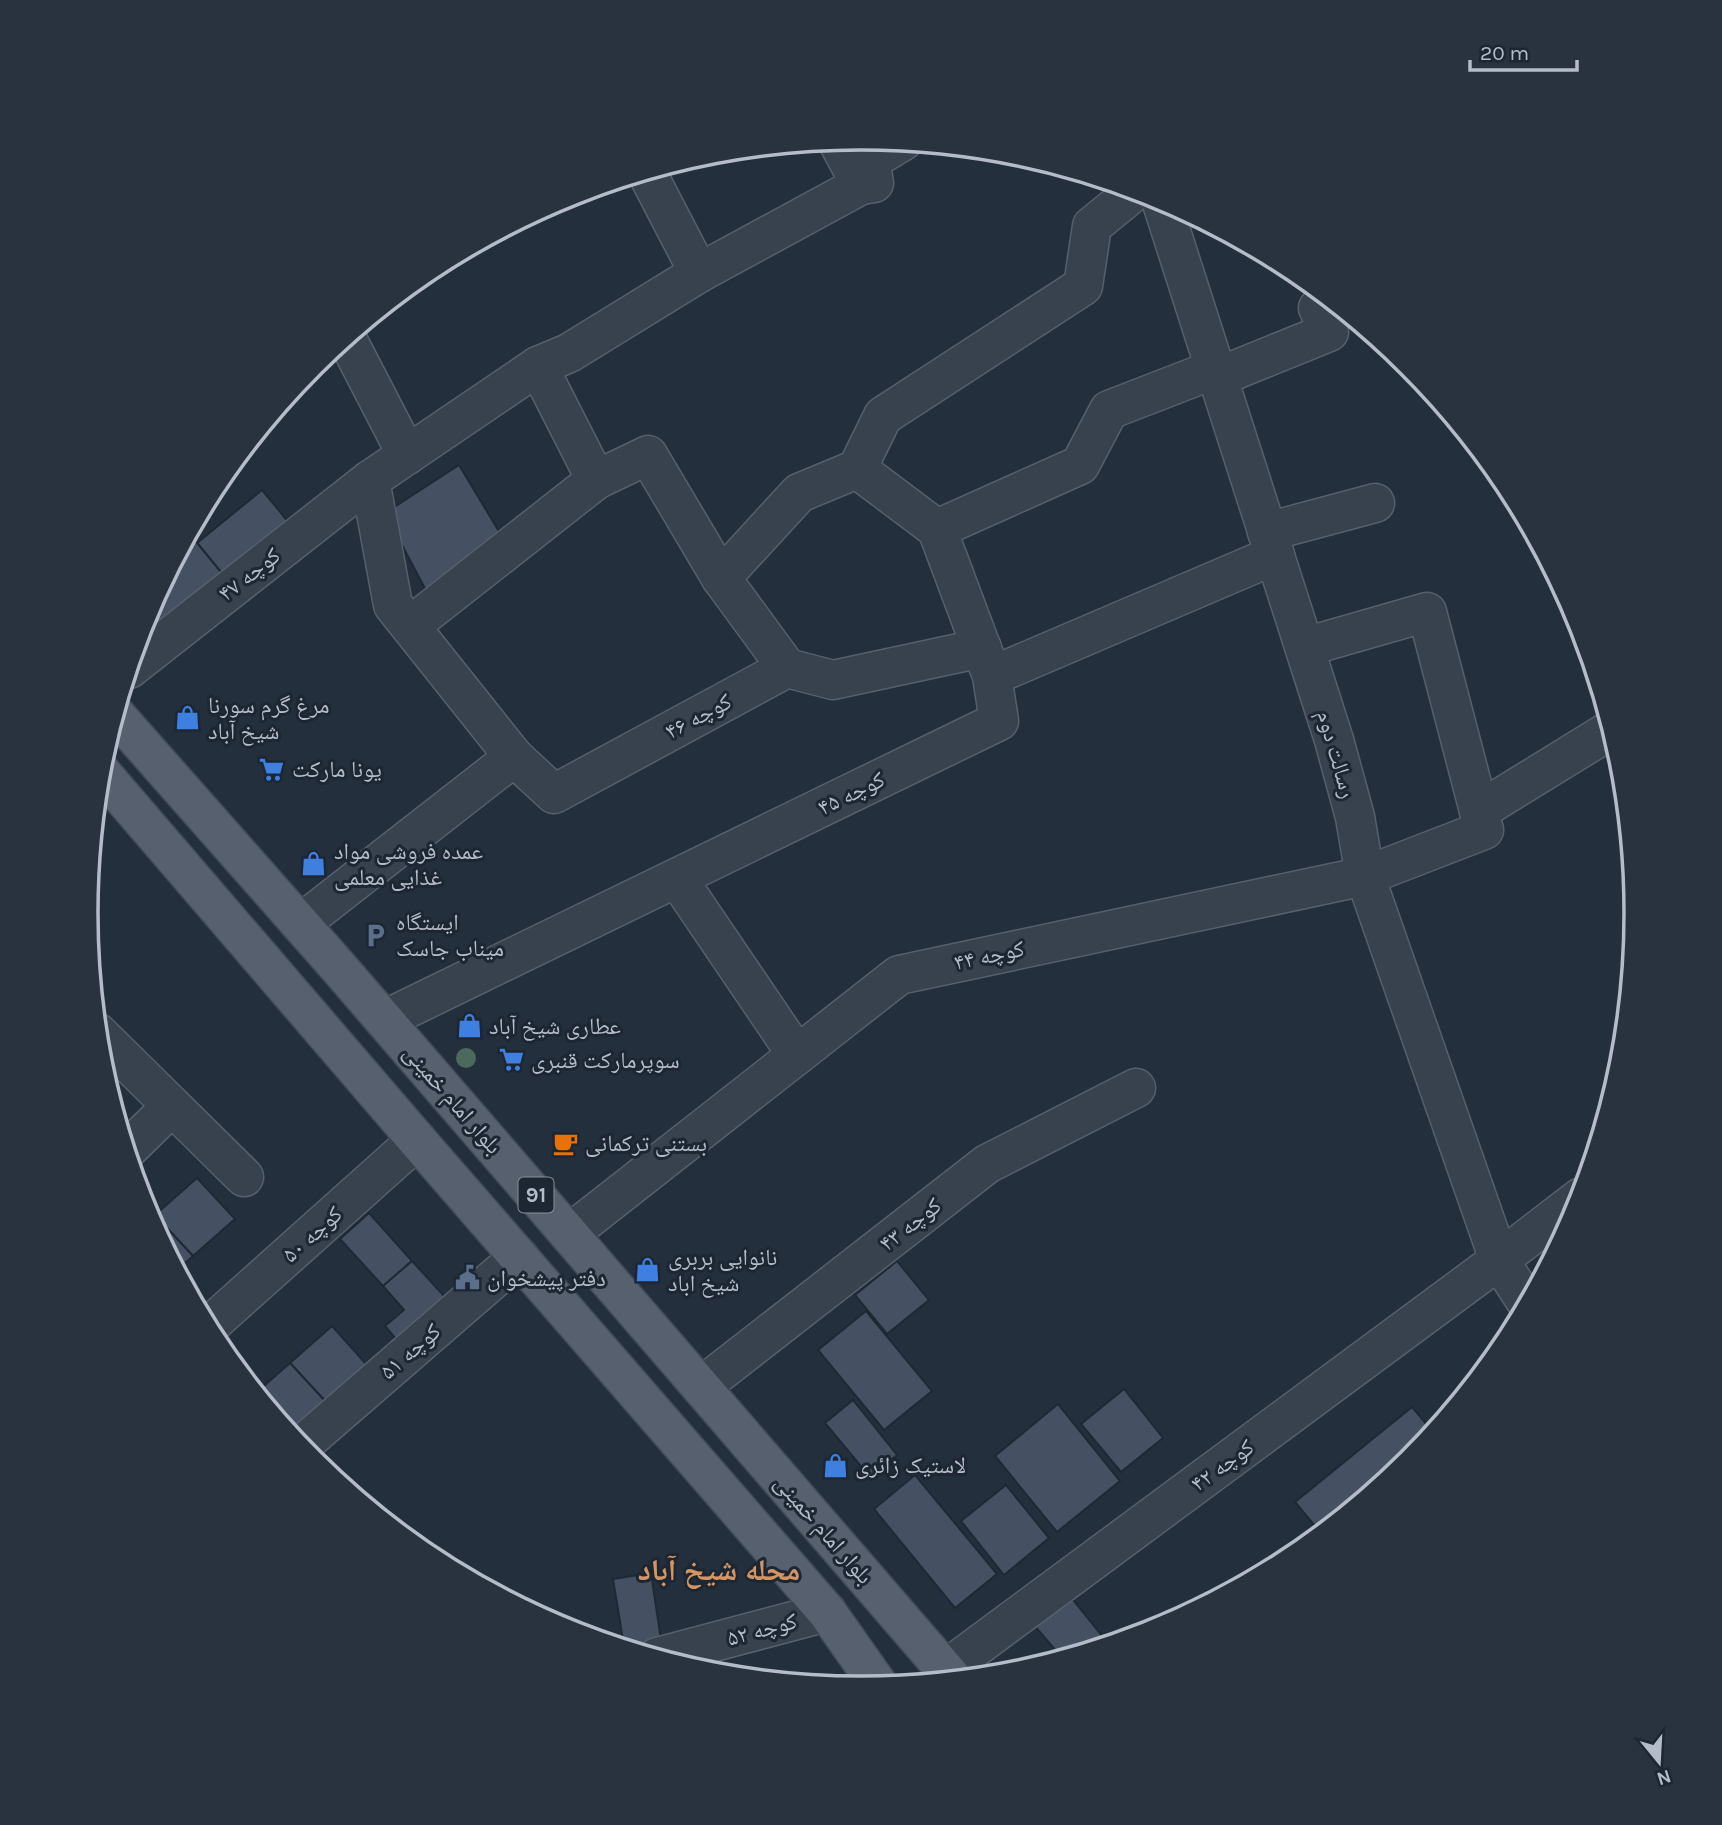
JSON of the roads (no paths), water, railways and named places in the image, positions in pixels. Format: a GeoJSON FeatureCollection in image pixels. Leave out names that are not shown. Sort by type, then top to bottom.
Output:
{"type":"FeatureCollection","features":[{"type":"Feature","properties":{"kind":"main road","name":"بلوار امام خمینی"},"geometry":{"type":"LineString","coordinates":[[122,722],[384,1020],[946,1671]]}},
{"type":"Feature","properties":{"kind":"main road","name":"91"},"geometry":{"type":"LineString","coordinates":[[110,783],[827,1612],[872,1676]]}},
{"type":"Feature","properties":{"kind":"street"},"geometry":{"type":"LineString","coordinates":[[843,150],[861,185],[874,183],[870,161],[887,151]]}},
{"type":"Feature","properties":{"kind":"street"},"geometry":{"type":"LineString","coordinates":[[650,179],[699,273]]}},
{"type":"Feature","properties":{"kind":"street","name":"کوچه ۴۷"},"geometry":{"type":"LineString","coordinates":[[141,660],[370,480],[538,366],[569,353],[699,273],[861,185]]}},
{"type":"Feature","properties":{"kind":"street"},"geometry":{"type":"LineString","coordinates":[[721,578],[799,492],[856,469],[883,416],[1083,286],[1092,226],[1126,198]]}},
{"type":"Feature","properties":{"kind":"street","name":"رسالت دوم"},"geometry":{"type":"LineString","coordinates":[[1165,213],[1334,740],[1355,817],[1365,876],[1499,1260],[1522,1295]]}},
{"type":"Feature","properties":{"kind":"street"},"geometry":{"type":"LineString","coordinates":[[937,529],[1080,465],[1109,410],[1329,332],[1318,308],[1324,306]]}},
{"type":"Feature","properties":{"kind":"street"},"geometry":{"type":"LineString","coordinates":[[351,346],[407,455]]}},
{"type":"Feature","properties":{"kind":"street"},"geometry":{"type":"LineString","coordinates":[[538,366],[596,480]]}},
{"type":"Feature","properties":{"kind":"street"},"geometry":{"type":"LineString","coordinates":[[410,626],[596,480],[648,455],[721,578],[787,668],[832,680],[987,662],[1271,543],[1375,503]]}},
{"type":"Feature","properties":{"kind":"street"},"geometry":{"type":"LineString","coordinates":[[856,469],[937,529],[987,662]]}},
{"type":"Feature","properties":{"kind":"street"},"geometry":{"type":"LineString","coordinates":[[300,924],[514,757],[393,605],[370,480]]}},
{"type":"Feature","properties":{"kind":"street"},"geometry":{"type":"LineString","coordinates":[[1305,647],[1427,612],[1481,820]]}},
{"type":"Feature","properties":{"kind":"street","name":"کوچه ۴۵"},"geometry":{"type":"LineString","coordinates":[[384,1020],[999,721],[987,662]]}},
{"type":"Feature","properties":{"kind":"street","name":"کوچه ۴۶"},"geometry":{"type":"LineString","coordinates":[[514,757],[554,794],[787,668]]}},
{"type":"Feature","properties":{"kind":"street","name":"کوچه ۴۴"},"geometry":{"type":"LineString","coordinates":[[569,1234],[899,975],[1365,876],[1481,820],[1603,736]]}},
{"type":"Feature","properties":{"kind":"street"},"geometry":{"type":"LineString","coordinates":[[677,878],[797,1055]]}},
{"type":"Feature","properties":{"kind":"street"},"geometry":{"type":"LineString","coordinates":[[110,1045],[244,1177]]}},
{"type":"Feature","properties":{"kind":"street","name":"کوچه ۴۳"},"geometry":{"type":"LineString","coordinates":[[702,1387],[986,1164],[1136,1088]]}},
{"type":"Feature","properties":{"kind":"street"},"geometry":{"type":"LineString","coordinates":[[134,1143],[172,1106]]}},
{"type":"Feature","properties":{"kind":"street","name":"کوچه ۵۰"},"geometry":{"type":"LineString","coordinates":[[216,1319],[417,1140]]}},
{"type":"Feature","properties":{"kind":"street","name":"کوچه ۴۲"},"geometry":{"type":"LineString","coordinates":[[955,1670],[1563,1211]]}},
{"type":"Feature","properties":{"kind":"street","name":"کوچه ۵۱"},"geometry":{"type":"LineString","coordinates":[[309,1439],[519,1257]]}},
{"type":"Feature","properties":{"kind":"street","name":"کوچه ۵۲"},"geometry":{"type":"LineString","coordinates":[[674,1652],[827,1612]]}},
{"type":"Feature","properties":{"kind":"place","name":"مرغ گرم سورنا شیخ آباد"},"geometry":{"type":"Point","coordinates":[188,718]}},
{"type":"Feature","properties":{"kind":"place","name":"یونا مارکت"},"geometry":{"type":"Point","coordinates":[272,769]}},
{"type":"Feature","properties":{"kind":"place","name":"عمده فروشی مواد غذایی معلمی"},"geometry":{"type":"Point","coordinates":[314,864]}},
{"type":"Feature","properties":{"kind":"place","name":"ایستگاه میناب جاسک"},"geometry":{"type":"Point","coordinates":[376,935]}},
{"type":"Feature","properties":{"kind":"place","name":"عطاری شیخ آباد"},"geometry":{"type":"Point","coordinates":[469,1026]}},
{"type":"Feature","properties":{"kind":"place","name":"سوپرمارکت قنبری"},"geometry":{"type":"Point","coordinates":[511,1060]}},
{"type":"Feature","properties":{"kind":"place","name":"بستنی ترکمانی"},"geometry":{"type":"Point","coordinates":[565,1143]}},
{"type":"Feature","properties":{"kind":"place","name":"نانوایی بربری شیخ اباد"},"geometry":{"type":"Point","coordinates":[648,1270]}},
{"type":"Feature","properties":{"kind":"place","name":"دفتر پیشخوان"},"geometry":{"type":"Point","coordinates":[467,1278]}},
{"type":"Feature","properties":{"kind":"place","name":"لاستیک زائری"},"geometry":{"type":"Point","coordinates":[835,1465]}},
{"type":"Feature","properties":{"kind":"district","name":"محله شیخ آباد"},"geometry":{"type":"Point","coordinates":[719,1570]}}]}
